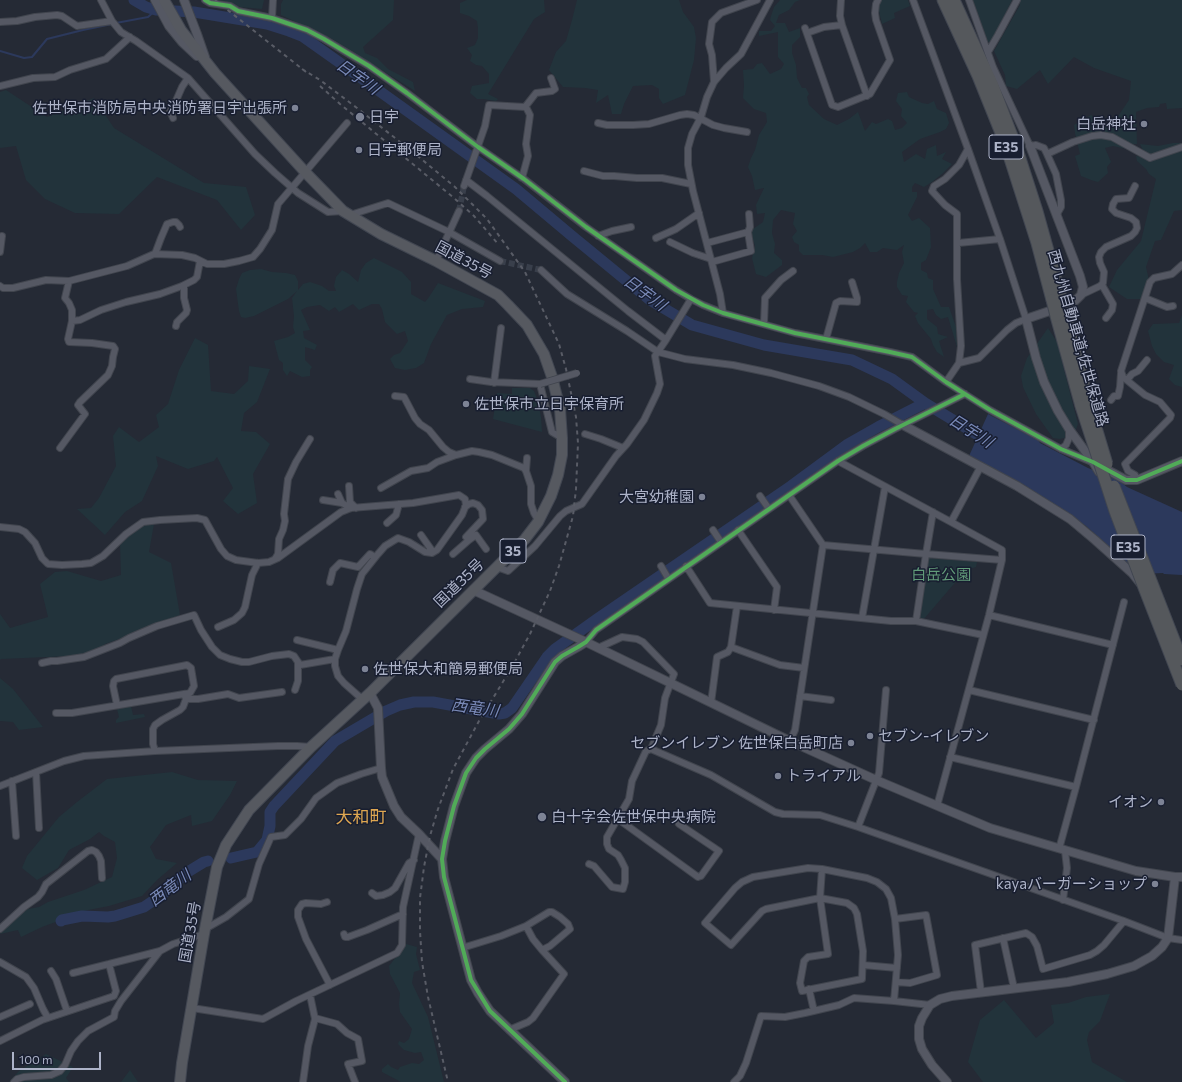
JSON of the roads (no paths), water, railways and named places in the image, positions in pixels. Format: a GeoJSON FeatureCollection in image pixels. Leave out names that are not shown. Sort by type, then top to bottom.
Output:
{"type":"FeatureCollection","features":[{"type":"Feature","properties":{"kind":"highway","name":"35"},"geometry":{"type":"LineString","coordinates":[[164,0],[181,30],[215,73]]}},
{"type":"Feature","properties":{"kind":"highway","name":"西九州自動車道;佐世保道路"},"geometry":{"type":"LineString","coordinates":[[943,0],[978,76],[1005,143],[1056,299]]}},
{"type":"Feature","properties":{"kind":"highway","name":"西九州自動車道;佐世保道路"},"geometry":{"type":"LineString","coordinates":[[954,0],[993,86],[1017,149],[1037,211],[1056,299],[1115,511],[1182,685]]}},
{"type":"Feature","properties":{"kind":"highway","name":"国道35号"},"geometry":{"type":"LineString","coordinates":[[180,1082],[182,1063],[217,867],[226,845],[249,810],[311,747],[366,696],[525,539],[538,520],[551,496],[558,475],[562,455],[560,409],[552,377],[544,354],[527,325],[508,304],[498,295],[436,261],[382,234],[347,213],[306,173],[215,73]]}},
{"type":"Feature","properties":{"kind":"highway","name":"西九州自動車道;佐世保道路"},"geometry":{"type":"LineString","coordinates":[[1085,405],[1124,514],[1182,660]]}},
{"type":"Feature","properties":{"kind":"street"},"geometry":{"type":"LineString","coordinates":[[101,0],[121,32],[188,78],[255,154],[298,193],[328,212],[347,213],[388,203],[449,232],[500,261]]}},
{"type":"Feature","properties":{"kind":"street"},"geometry":{"type":"LineString","coordinates":[[155,0],[169,26],[182,42],[215,73]]}},
{"type":"Feature","properties":{"kind":"street"},"geometry":{"type":"LineString","coordinates":[[184,0],[206,62]]}},
{"type":"Feature","properties":{"kind":"street"},"geometry":{"type":"LineString","coordinates":[[205,0],[210,3],[230,6],[238,11],[272,18],[313,33],[369,66],[522,178],[598,236],[676,290],[703,305],[723,313],[795,333],[912,358],[990,410],[1061,449],[1093,462],[1126,480],[1137,480],[1182,462]]}},
{"type":"Feature","properties":{"kind":"street"},"geometry":{"type":"LineString","coordinates":[[272,18],[273,0]]}},
{"type":"Feature","properties":{"kind":"street"},"geometry":{"type":"LineString","coordinates":[[714,82],[712,55],[709,44],[712,22],[721,13],[757,0]]}},
{"type":"Feature","properties":{"kind":"street"},"geometry":{"type":"LineString","coordinates":[[723,313],[720,294],[691,184],[688,165],[688,148],[692,134],[714,82],[741,54],[770,0]]}},
{"type":"Feature","properties":{"kind":"street"},"geometry":{"type":"LineString","coordinates":[[841,0],[840,16],[842,25],[867,96]]}},
{"type":"Feature","properties":{"kind":"street"},"geometry":{"type":"LineString","coordinates":[[842,25],[806,31],[832,105],[838,107],[870,94],[890,60],[876,20],[875,13],[878,0]]}},
{"type":"Feature","properties":{"kind":"street"},"geometry":{"type":"LineString","coordinates":[[913,0],[1000,239],[1026,319],[1044,382],[1058,411],[1098,470],[1114,501],[1155,603],[1182,676]]}},
{"type":"Feature","properties":{"kind":"street"},"geometry":{"type":"LineString","coordinates":[[969,0],[993,67],[1030,146],[1057,214],[1080,276],[1083,287],[1081,295]]}},
{"type":"Feature","properties":{"kind":"street"},"geometry":{"type":"LineString","coordinates":[[988,52],[1017,0]]}},
{"type":"Feature","properties":{"kind":"street"},"geometry":{"type":"LineString","coordinates":[[0,22],[57,15],[62,16],[77,26],[114,23]]}},
{"type":"Feature","properties":{"kind":"street"},"geometry":{"type":"LineString","coordinates":[[0,86],[33,78],[55,77],[70,70],[106,59],[130,37]]}},
{"type":"Feature","properties":{"kind":"street"},"geometry":{"type":"LineString","coordinates":[[173,118],[170,111],[188,78]]}},
{"type":"Feature","properties":{"kind":"street"},"geometry":{"type":"LineString","coordinates":[[525,106],[536,94],[555,90],[551,78]]}},
{"type":"Feature","properties":{"kind":"street"},"geometry":{"type":"LineString","coordinates":[[525,106],[489,104],[485,126],[465,183],[487,196],[628,311],[666,340]]}},
{"type":"Feature","properties":{"kind":"street"},"geometry":{"type":"LineString","coordinates":[[522,178],[528,156],[526,144],[530,115],[525,106]]}},
{"type":"Feature","properties":{"kind":"street"},"geometry":{"type":"LineString","coordinates":[[598,122],[617,126],[644,124],[687,114],[694,115],[713,125],[747,132]]}},
{"type":"Feature","properties":{"kind":"street"},"geometry":{"type":"LineString","coordinates":[[0,286],[4,288],[13,288],[46,280],[69,281],[127,266],[155,254],[182,255],[195,258],[207,264],[240,262],[253,257],[272,230],[278,204],[306,173],[347,123]]}},
{"type":"Feature","properties":{"kind":"street"},"geometry":{"type":"LineString","coordinates":[[1047,154],[1073,142],[1092,136],[1102,135],[1112,137],[1150,158],[1182,147]]}},
{"type":"Feature","properties":{"kind":"street"},"geometry":{"type":"LineString","coordinates":[[1030,146],[1036,145],[1044,148],[1056,174],[1061,200],[1061,207],[1057,214]]}},
{"type":"Feature","properties":{"kind":"street"},"geometry":{"type":"LineString","coordinates":[[946,382],[959,363],[961,346],[957,279],[957,214],[944,205],[932,191],[934,186],[945,179],[959,165],[968,148]]}},
{"type":"Feature","properties":{"kind":"street"},"geometry":{"type":"LineString","coordinates":[[584,171],[603,176],[662,178],[691,184]]}},
{"type":"Feature","properties":{"kind":"street"},"geometry":{"type":"LineString","coordinates":[[1106,318],[1112,310],[1113,304],[1102,285],[1104,272],[1099,257],[1101,252],[1110,245],[1131,236],[1135,232],[1137,228],[1136,222],[1131,218],[1116,213],[1112,210],[1116,199],[1129,198],[1135,186]]}},
{"type":"Feature","properties":{"kind":"street"},"geometry":{"type":"LineString","coordinates":[[436,261],[459,211]]}},
{"type":"Feature","properties":{"kind":"street"},"geometry":{"type":"LineString","coordinates":[[656,238],[676,229],[699,213]]}},
{"type":"Feature","properties":{"kind":"street"},"geometry":{"type":"LineString","coordinates":[[670,242],[711,260],[751,251],[748,232],[750,227],[749,214]]}},
{"type":"Feature","properties":{"kind":"street"},"geometry":{"type":"LineString","coordinates":[[155,254],[167,224],[176,222],[180,227]]}},
{"type":"Feature","properties":{"kind":"street"},"geometry":{"type":"LineString","coordinates":[[598,236],[631,227]]}},
{"type":"Feature","properties":{"kind":"street"},"geometry":{"type":"LineString","coordinates":[[707,243],[748,232]]}},
{"type":"Feature","properties":{"kind":"street"},"geometry":{"type":"LineString","coordinates":[[0,252],[2,236]]}},
{"type":"Feature","properties":{"kind":"street"},"geometry":{"type":"LineString","coordinates":[[958,243],[1000,239]]}},
{"type":"Feature","properties":{"kind":"street"},"geometry":{"type":"LineString","coordinates":[[72,321],[80,320],[101,310],[126,302],[160,294],[184,286],[197,277],[200,261]]}},
{"type":"Feature","properties":{"kind":"street"},"geometry":{"type":"LineString","coordinates":[[1111,400],[1114,396],[1118,396],[1121,372],[1150,282],[1154,278],[1172,274],[1182,265]]}},
{"type":"Feature","properties":{"kind":"street"},"geometry":{"type":"LineString","coordinates":[[541,270],[567,294],[627,330],[658,352],[686,359],[733,365],[819,386],[849,397],[886,415],[981,466],[1017,486],[1070,519],[1132,573],[1155,603]]}},
{"type":"Feature","properties":{"kind":"street"},"geometry":{"type":"LineString","coordinates":[[764,324],[765,298],[781,280],[793,271]]}},
{"type":"Feature","properties":{"kind":"street"},"geometry":{"type":"LineString","coordinates":[[60,448],[85,414],[78,405],[80,402],[108,376],[112,366],[115,349],[113,346],[69,342],[68,339],[72,321],[72,310],[65,298],[69,281]]}},
{"type":"Feature","properties":{"kind":"street"},"geometry":{"type":"LineString","coordinates":[[826,339],[836,304],[840,301],[857,302],[852,282]]}},
{"type":"Feature","properties":{"kind":"street"},"geometry":{"type":"LineString","coordinates":[[959,363],[979,358],[1006,330],[1016,323],[1070,304],[1081,295],[1102,285]]}},
{"type":"Feature","properties":{"kind":"street"},"geometry":{"type":"LineString","coordinates":[[176,326],[177,322],[187,310],[184,298],[184,286]]}},
{"type":"Feature","properties":{"kind":"street"},"geometry":{"type":"LineString","coordinates":[[1145,298],[1167,307],[1173,306]]}},
{"type":"Feature","properties":{"kind":"street"},"geometry":{"type":"LineString","coordinates":[[497,567],[508,571],[536,546],[560,516],[566,511],[582,504],[616,456],[627,444],[644,420],[660,384],[655,356],[691,299]]}},
{"type":"Feature","properties":{"kind":"street"},"geometry":{"type":"LineString","coordinates":[[494,382],[501,328]]}},
{"type":"Feature","properties":{"kind":"street"},"geometry":{"type":"LineString","coordinates":[[1127,380],[1132,374],[1138,371],[1147,360]]}},
{"type":"Feature","properties":{"kind":"street"},"geometry":{"type":"LineString","coordinates":[[470,379],[494,382],[540,384],[577,372]]}},
{"type":"Feature","properties":{"kind":"street"},"geometry":{"type":"LineString","coordinates":[[1121,372],[1123,377],[1145,395],[1160,402],[1171,415],[1170,418],[1125,464],[1128,471],[1136,475],[1137,480]]}},
{"type":"Feature","properties":{"kind":"street"},"geometry":{"type":"LineString","coordinates":[[540,384],[552,432],[562,438]]}},
{"type":"Feature","properties":{"kind":"street"},"geometry":{"type":"LineString","coordinates":[[565,1082],[490,1011],[471,980],[446,884],[442,859],[454,806],[466,773],[476,758],[522,714],[555,662],[562,656],[586,642],[596,630],[720,540],[738,530],[768,507],[790,495],[838,461],[901,424],[964,394]]}},
{"type":"Feature","properties":{"kind":"street"},"geometry":{"type":"LineString","coordinates":[[394,396],[404,397],[415,418],[420,424],[429,430],[443,447],[456,455]]}},
{"type":"Feature","properties":{"kind":"street"},"geometry":{"type":"LineString","coordinates":[[1061,449],[1066,445],[1069,438],[1069,429]]}},
{"type":"Feature","properties":{"kind":"street"},"geometry":{"type":"LineString","coordinates":[[585,434],[623,448]]}},
{"type":"Feature","properties":{"kind":"street"},"geometry":{"type":"LineString","coordinates":[[275,559],[278,554],[279,539],[285,521],[284,514],[288,479],[310,439]]}},
{"type":"Feature","properties":{"kind":"street"},"geometry":{"type":"LineString","coordinates":[[381,488],[411,471],[428,468],[436,462],[472,451],[515,464],[524,468],[526,471]]}},
{"type":"Feature","properties":{"kind":"street"},"geometry":{"type":"LineString","coordinates":[[528,458],[526,471],[531,486],[531,504],[538,520]]}},
{"type":"Feature","properties":{"kind":"street"},"geometry":{"type":"LineString","coordinates":[[838,461],[1002,550],[1002,560],[989,615],[937,806]]}},
{"type":"Feature","properties":{"kind":"street"},"geometry":{"type":"LineString","coordinates":[[951,522],[981,466]]}},
{"type":"Feature","properties":{"kind":"street"},"geometry":{"type":"LineString","coordinates":[[349,486],[350,502],[353,508]]}},
{"type":"Feature","properties":{"kind":"street"},"geometry":{"type":"LineString","coordinates":[[862,618],[885,487]]}},
{"type":"Feature","properties":{"kind":"street"},"geometry":{"type":"LineString","coordinates":[[328,494],[325,501],[342,503],[353,508]]}},
{"type":"Feature","properties":{"kind":"street"},"geometry":{"type":"LineString","coordinates":[[338,494],[342,503]]}},
{"type":"Feature","properties":{"kind":"street"},"geometry":{"type":"LineString","coordinates":[[0,527],[19,529],[25,532],[36,543],[42,558],[48,564],[62,565],[91,563],[103,556],[126,534],[143,522],[197,518],[205,520],[218,544],[227,556],[236,560],[258,563],[269,562],[275,559],[341,512],[353,508],[413,503],[459,494],[465,499],[465,507],[460,520],[437,550],[432,553],[426,552],[409,542],[398,538],[385,546],[362,574],[346,631],[335,659],[335,666],[338,676],[344,683],[366,696],[378,708],[382,777],[394,806],[401,818],[419,834],[442,859]]}},
{"type":"Feature","properties":{"kind":"street"},"geometry":{"type":"LineString","coordinates":[[790,495],[823,545],[795,730],[790,741]]}},
{"type":"Feature","properties":{"kind":"street"},"geometry":{"type":"LineString","coordinates":[[761,497],[768,507]]}},
{"type":"Feature","properties":{"kind":"street"},"geometry":{"type":"LineString","coordinates":[[465,507],[473,503],[478,505],[483,514],[483,519],[466,537],[469,540]]}},
{"type":"Feature","properties":{"kind":"street"},"geometry":{"type":"LineString","coordinates":[[387,523],[396,516],[398,504]]}},
{"type":"Feature","properties":{"kind":"street"},"geometry":{"type":"LineString","coordinates":[[916,621],[932,512]]}},
{"type":"Feature","properties":{"kind":"street"},"geometry":{"type":"LineString","coordinates":[[714,530],[720,540]]}},
{"type":"Feature","properties":{"kind":"street"},"geometry":{"type":"LineString","coordinates":[[738,530],[777,587],[774,610]]}},
{"type":"Feature","properties":{"kind":"street"},"geometry":{"type":"LineString","coordinates":[[421,535],[433,552]]}},
{"type":"Feature","properties":{"kind":"street"},"geometry":{"type":"LineString","coordinates":[[453,554],[476,535],[486,549]]}},
{"type":"Feature","properties":{"kind":"street"},"geometry":{"type":"LineString","coordinates":[[823,545],[1002,560]]}},
{"type":"Feature","properties":{"kind":"street"},"geometry":{"type":"LineString","coordinates":[[330,582],[333,570],[340,563],[358,567],[370,554],[375,557]]}},
{"type":"Feature","properties":{"kind":"street"},"geometry":{"type":"LineString","coordinates":[[218,627],[234,620],[242,613],[245,607],[252,575],[258,563]]}},
{"type":"Feature","properties":{"kind":"street"},"geometry":{"type":"LineString","coordinates":[[686,566],[710,603],[891,621],[916,621],[983,635]]}},
{"type":"Feature","properties":{"kind":"street"},"geometry":{"type":"LineString","coordinates":[[661,567],[668,577]]}},
{"type":"Feature","properties":{"kind":"street"},"geometry":{"type":"LineString","coordinates":[[473,590],[586,642],[790,741],[876,780],[990,828],[1136,871],[1178,877],[1168,938],[1162,947],[1152,956],[1134,966],[1108,974],[1068,982],[952,996],[940,999],[930,1006],[922,1018],[919,1026],[919,1039],[922,1049],[932,1065],[947,1082]]}},
{"type":"Feature","properties":{"kind":"street"},"geometry":{"type":"LineString","coordinates":[[1063,900],[1066,868],[1062,850],[1076,788],[1124,602]]}},
{"type":"Feature","properties":{"kind":"street"},"geometry":{"type":"LineString","coordinates":[[712,703],[717,657],[728,652],[731,647],[737,606]]}},
{"type":"Feature","properties":{"kind":"street"},"geometry":{"type":"LineString","coordinates":[[42,663],[84,656],[120,643],[157,626],[194,615],[201,630],[212,647],[220,655],[230,659],[249,662],[272,656],[289,654],[294,656],[300,665],[335,659]]}},
{"type":"Feature","properties":{"kind":"street"},"geometry":{"type":"LineString","coordinates":[[989,615],[1113,646]]}},
{"type":"Feature","properties":{"kind":"street"},"geometry":{"type":"LineString","coordinates":[[589,864],[594,866],[612,887],[623,889],[625,868],[618,855],[609,849],[607,837],[629,799],[632,781],[646,751],[651,749],[661,725],[665,698],[674,674],[643,642],[637,639],[622,637],[598,648]]}},
{"type":"Feature","properties":{"kind":"street"},"geometry":{"type":"LineString","coordinates":[[297,640],[338,650]]}},
{"type":"Feature","properties":{"kind":"street"},"geometry":{"type":"LineString","coordinates":[[731,647],[780,665],[804,668]]}},
{"type":"Feature","properties":{"kind":"street"},"geometry":{"type":"LineString","coordinates":[[295,690],[298,681],[298,662]]}},
{"type":"Feature","properties":{"kind":"street"},"geometry":{"type":"LineString","coordinates":[[116,705],[113,686],[116,679],[187,665],[191,668],[194,686],[190,693],[185,696],[183,707],[155,725],[153,730],[153,744],[155,751]]}},
{"type":"Feature","properties":{"kind":"street"},"geometry":{"type":"LineString","coordinates":[[858,827],[879,773],[886,690]]}},
{"type":"Feature","properties":{"kind":"street"},"geometry":{"type":"LineString","coordinates":[[968,690],[1094,720]]}},
{"type":"Feature","properties":{"kind":"street"},"geometry":{"type":"LineString","coordinates":[[56,713],[72,713],[116,705],[185,696],[198,699],[228,694],[239,698],[282,692]]}},
{"type":"Feature","properties":{"kind":"street"},"geometry":{"type":"LineString","coordinates":[[800,696],[831,700]]}},
{"type":"Feature","properties":{"kind":"street"},"geometry":{"type":"LineString","coordinates":[[0,786],[12,780],[84,756],[155,751],[284,746],[311,747]]}},
{"type":"Feature","properties":{"kind":"street"},"geometry":{"type":"LineString","coordinates":[[651,749],[710,775],[775,812],[783,814],[820,815],[1124,921],[1168,938],[1182,940]]}},
{"type":"Feature","properties":{"kind":"street"},"geometry":{"type":"LineString","coordinates":[[950,756],[1076,788]]}},
{"type":"Feature","properties":{"kind":"street"},"geometry":{"type":"LineString","coordinates":[[73,974],[160,951],[205,931],[226,918],[249,899],[260,864],[271,837],[285,835],[301,819],[316,798],[337,783],[381,768]]}},
{"type":"Feature","properties":{"kind":"street"},"geometry":{"type":"LineString","coordinates":[[36,772],[39,828]]}},
{"type":"Feature","properties":{"kind":"street"},"geometry":{"type":"LineString","coordinates":[[12,780],[16,836]]}},
{"type":"Feature","properties":{"kind":"street"},"geometry":{"type":"LineString","coordinates":[[618,819],[698,877],[701,876],[719,851],[680,824]]}},
{"type":"Feature","properties":{"kind":"street"},"geometry":{"type":"LineString","coordinates":[[192,1008],[263,1019],[397,953],[402,945],[403,907],[419,834]]}},
{"type":"Feature","properties":{"kind":"street"},"geometry":{"type":"LineString","coordinates":[[0,929],[38,896],[46,884],[88,851],[92,850],[100,856],[102,861],[102,878]]}},
{"type":"Feature","properties":{"kind":"street"},"geometry":{"type":"LineString","coordinates":[[372,893],[376,896],[384,895],[390,892],[395,888],[410,863],[414,860]]}},
{"type":"Feature","properties":{"kind":"street"},"geometry":{"type":"LineString","coordinates":[[822,869],[820,898],[828,954],[808,957],[804,961],[800,983],[802,991],[862,979],[863,951],[857,914],[854,908],[847,903],[820,898],[766,908],[731,945],[705,923],[735,888],[742,882],[753,877],[808,868],[822,869],[867,878],[877,882],[886,889],[891,898],[895,919],[898,954],[894,1001]]}},
{"type":"Feature","properties":{"kind":"street"},"geometry":{"type":"LineString","coordinates":[[327,902],[321,904],[302,904],[298,910],[298,917],[306,939],[330,985]]}},
{"type":"Feature","properties":{"kind":"street"},"geometry":{"type":"LineString","coordinates":[[462,948],[501,936],[526,926],[549,912],[552,912],[568,924],[570,929],[550,946],[542,950]]}},
{"type":"Feature","properties":{"kind":"street"},"geometry":{"type":"LineString","coordinates":[[344,934],[345,937],[348,937],[403,914]]}},
{"type":"Feature","properties":{"kind":"street"},"geometry":{"type":"LineString","coordinates":[[895,919],[926,915],[937,975],[910,983],[896,982]]}},
{"type":"Feature","properties":{"kind":"street"},"geometry":{"type":"LineString","coordinates":[[981,992],[975,944],[1026,933],[1032,937],[1043,969],[1090,955],[1098,951],[1124,921]]}},
{"type":"Feature","properties":{"kind":"street"},"geometry":{"type":"LineString","coordinates":[[509,1030],[528,1022],[533,1018],[564,974],[532,939],[526,926]]}},
{"type":"Feature","properties":{"kind":"street"},"geometry":{"type":"LineString","coordinates":[[1003,938],[1014,988]]}},
{"type":"Feature","properties":{"kind":"street"},"geometry":{"type":"LineString","coordinates":[[14,1082],[17,1079],[24,1077],[51,1075],[60,1071],[65,1065],[71,1051],[78,1041],[88,1031],[114,1017],[115,1011],[121,1001],[160,951]]}},
{"type":"Feature","properties":{"kind":"street"},"geometry":{"type":"LineString","coordinates":[[0,962],[26,977],[34,988],[48,1018]]}},
{"type":"Feature","properties":{"kind":"street"},"geometry":{"type":"LineString","coordinates":[[0,1041],[48,1018],[114,996],[116,991],[109,964]]}},
{"type":"Feature","properties":{"kind":"street"},"geometry":{"type":"LineString","coordinates":[[863,965],[897,968]]}},
{"type":"Feature","properties":{"kind":"street"},"geometry":{"type":"LineString","coordinates":[[51,971],[56,979],[67,1011]]}},
{"type":"Feature","properties":{"kind":"street"},"geometry":{"type":"LineString","coordinates":[[809,989],[814,1011]]}},
{"type":"Feature","properties":{"kind":"street"},"geometry":{"type":"LineString","coordinates":[[303,1082],[308,1046],[315,1018],[310,995]]}},
{"type":"Feature","properties":{"kind":"street"},"geometry":{"type":"LineString","coordinates":[[734,1082],[740,1076],[746,1063],[761,1016],[785,1016],[805,1013],[839,1005],[854,998],[894,1001],[930,1006]]}},
{"type":"Feature","properties":{"kind":"street"},"geometry":{"type":"LineString","coordinates":[[0,1017],[30,1004]]}},
{"type":"Feature","properties":{"kind":"street"},"geometry":{"type":"LineString","coordinates":[[315,1018],[337,1024],[347,1033],[358,1039],[362,1061],[348,1064],[355,1082]]}},
{"type":"Feature","properties":{"kind":"water"},"geometry":{"type":"Polygon","coordinates":[[[988,414],[1088,468],[1118,480],[1127,487],[1182,512],[1182,575],[1163,573],[1141,574],[1132,568],[1086,526],[1051,503],[969,456],[988,414]]]}},
{"type":"Feature","properties":{"kind":"waterway","name":"日宇川"},"geometry":{"type":"LineString","coordinates":[[134,0],[146,7],[156,10],[194,12],[267,24],[302,36],[516,189],[650,300],[692,325],[764,345],[852,360],[892,379],[925,403],[991,443]]}},
{"type":"Feature","properties":{"kind":"waterway"},"geometry":{"type":"LineString","coordinates":[[116,23],[148,17],[156,10]]}},
{"type":"Feature","properties":{"kind":"waterway"},"geometry":{"type":"LineString","coordinates":[[0,51],[24,58],[32,57],[47,39],[112,24]]}},
{"type":"Feature","properties":{"kind":"waterway","name":"西竜川"},"geometry":{"type":"LineString","coordinates":[[231,858],[257,852],[267,840],[270,826],[270,812],[274,806],[335,741],[386,711],[400,705],[414,702],[433,702],[499,714],[505,713],[512,708],[547,657],[555,649],[791,486],[848,444],[925,403]]}},
{"type":"Feature","properties":{"kind":"waterway","name":"西竜川"},"geometry":{"type":"LineString","coordinates":[[61,921],[82,916],[115,916],[144,907],[163,894],[186,873],[208,861]]}},
{"type":"Feature","properties":{"kind":"tunnel"},"geometry":{"type":"LineString","coordinates":[[459,211],[464,186]]}},
{"type":"Feature","properties":{"kind":"tunnel"},"geometry":{"type":"LineString","coordinates":[[500,261],[541,270]]}},
{"type":"Feature","properties":{"kind":"railway"},"geometry":{"type":"LineString","coordinates":[[215,0],[306,72]]}},
{"type":"Feature","properties":{"kind":"railway"},"geometry":{"type":"LineString","coordinates":[[302,69],[320,80],[414,153],[455,187],[487,219],[525,272],[559,344],[576,417],[578,443],[573,516],[559,566],[550,591],[530,634],[453,769],[430,836],[424,867],[420,898],[422,962],[428,997],[448,1082]]}},
{"type":"Feature","properties":{"kind":"railway"},"geometry":{"type":"LineString","coordinates":[[320,86],[454,198],[474,216],[499,245]]}},
{"type":"Feature","properties":{"kind":"place","name":"佐世保市消防局中央消防署日宇出張所"},"geometry":{"type":"Point","coordinates":[295,108]}},
{"type":"Feature","properties":{"kind":"place","name":"日宇"},"geometry":{"type":"Point","coordinates":[360,117]}},
{"type":"Feature","properties":{"kind":"place","name":"白岳神社"},"geometry":{"type":"Point","coordinates":[1144,124]}},
{"type":"Feature","properties":{"kind":"place","name":"日宇郵便局"},"geometry":{"type":"Point","coordinates":[359,150]}},
{"type":"Feature","properties":{"kind":"place","name":"佐世保市立日宇保育所"},"geometry":{"type":"Point","coordinates":[466,404]}},
{"type":"Feature","properties":{"kind":"place","name":"大宮幼稚園"},"geometry":{"type":"Point","coordinates":[702,497]}},
{"type":"Feature","properties":{"kind":"place","name":"佐世保大和簡易郵便局"},"geometry":{"type":"Point","coordinates":[365,669]}},
{"type":"Feature","properties":{"kind":"place","name":"セブン-イレブン"},"geometry":{"type":"Point","coordinates":[870,736]}},
{"type":"Feature","properties":{"kind":"place","name":"セブンイレブン 佐世保白岳町店"},"geometry":{"type":"Point","coordinates":[851,743]}},
{"type":"Feature","properties":{"kind":"place","name":"トライアル"},"geometry":{"type":"Point","coordinates":[778,776]}},
{"type":"Feature","properties":{"kind":"place","name":"イオン"},"geometry":{"type":"Point","coordinates":[1161,802]}},
{"type":"Feature","properties":{"kind":"place","name":"白十字会佐世保中央病院"},"geometry":{"type":"Point","coordinates":[542,817]}},
{"type":"Feature","properties":{"kind":"place","name":"kayaバーガーショップ"},"geometry":{"type":"Point","coordinates":[1155,884]}},
{"type":"Feature","properties":{"kind":"district","name":"大和町"},"geometry":{"type":"Point","coordinates":[361,817]}},
{"type":"Feature","properties":{"kind":"park label","name":"白岳公園"},"geometry":{"type":"Point","coordinates":[941,575]}}]}
